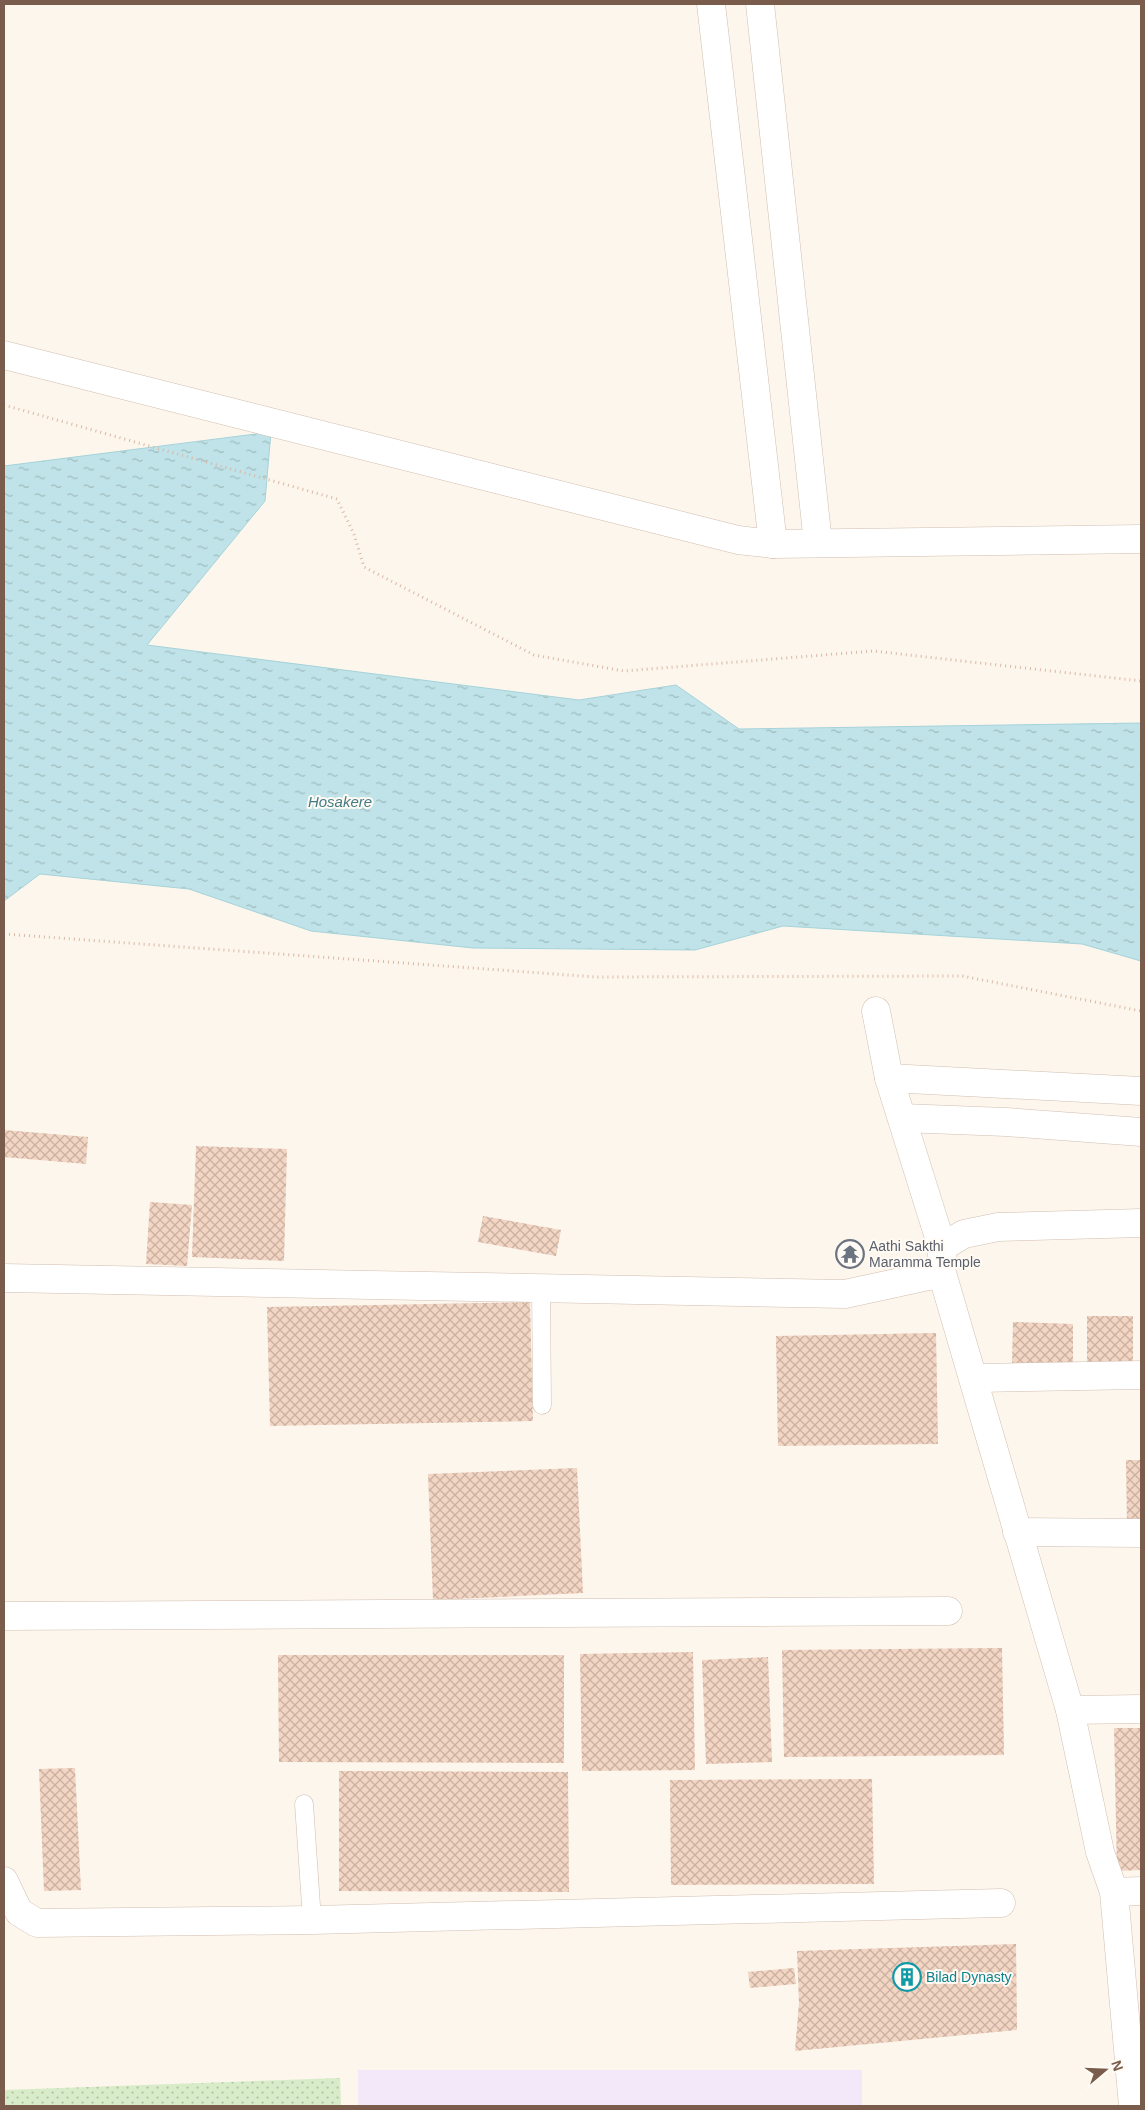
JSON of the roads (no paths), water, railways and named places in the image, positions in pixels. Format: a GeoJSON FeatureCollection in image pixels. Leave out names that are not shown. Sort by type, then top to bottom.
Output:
{"type":"FeatureCollection","features":[{"type":"Feature","properties":{"kind":"street"},"geometry":{"type":"LineString","coordinates":[[711,4],[773,544]]}},
{"type":"Feature","properties":{"kind":"street"},"geometry":{"type":"LineString","coordinates":[[760,4],[818,543]]}},
{"type":"Feature","properties":{"kind":"street"},"geometry":{"type":"LineString","coordinates":[[4,355],[738,540],[773,544],[1141,539]]}},
{"type":"Feature","properties":{"kind":"street"},"geometry":{"type":"LineString","coordinates":[[876,1011],[889,1078],[902,1118],[1017,1532],[1070,1710],[1100,1852],[1114,1892],[1136,2102]]}},
{"type":"Feature","properties":{"kind":"street"},"geometry":{"type":"LineString","coordinates":[[889,1078],[1141,1091]]}},
{"type":"Feature","properties":{"kind":"street"},"geometry":{"type":"LineString","coordinates":[[902,1118],[1006,1122],[1141,1132]]}},
{"type":"Feature","properties":{"kind":"street"},"geometry":{"type":"LineString","coordinates":[[4,1278],[845,1294],[942,1260],[964,1234],[998,1227],[1141,1223]]}},
{"type":"Feature","properties":{"kind":"street"},"geometry":{"type":"LineString","coordinates":[[972,1374],[978,1378],[1141,1375]]}},
{"type":"Feature","properties":{"kind":"street"},"geometry":{"type":"LineString","coordinates":[[1017,1532],[1141,1533]]}},
{"type":"Feature","properties":{"kind":"street"},"geometry":{"type":"LineString","coordinates":[[4,1616],[948,1610]]}},
{"type":"Feature","properties":{"kind":"street"},"geometry":{"type":"LineString","coordinates":[[1070,1710],[1141,1709]]}},
{"type":"Feature","properties":{"kind":"street"},"geometry":{"type":"LineString","coordinates":[[4,1881],[11,1913],[36,1923],[312,1920],[1001,1903]]}},
{"type":"Feature","properties":{"kind":"street"},"geometry":{"type":"LineString","coordinates":[[1114,1892],[1141,1891]]}},
{"type":"Feature","properties":{"kind":"lane"},"geometry":{"type":"LineString","coordinates":[[541,1288],[542,1405]]}},
{"type":"Feature","properties":{"kind":"lane"},"geometry":{"type":"LineString","coordinates":[[304,1804],[312,1920]]}},
{"type":"Feature","properties":{"kind":"water","name":"Hosakere"},"geometry":{"type":"Polygon","coordinates":[[[271,432],[265,501],[147,645],[579,700],[676,685],[739,729],[1141,723],[1141,961],[1082,944],[783,926],[695,950],[473,948],[311,931],[189,889],[40,874],[4,901],[4,466],[271,432]]]}},
{"type":"Feature","properties":{"kind":"place","name":"Aathi Sakthi Maramma Temple"},"geometry":{"type":"Point","coordinates":[850,1254]}},
{"type":"Feature","properties":{"kind":"place","name":"Bilad Dynasty"},"geometry":{"type":"Point","coordinates":[907,1977]}}]}
